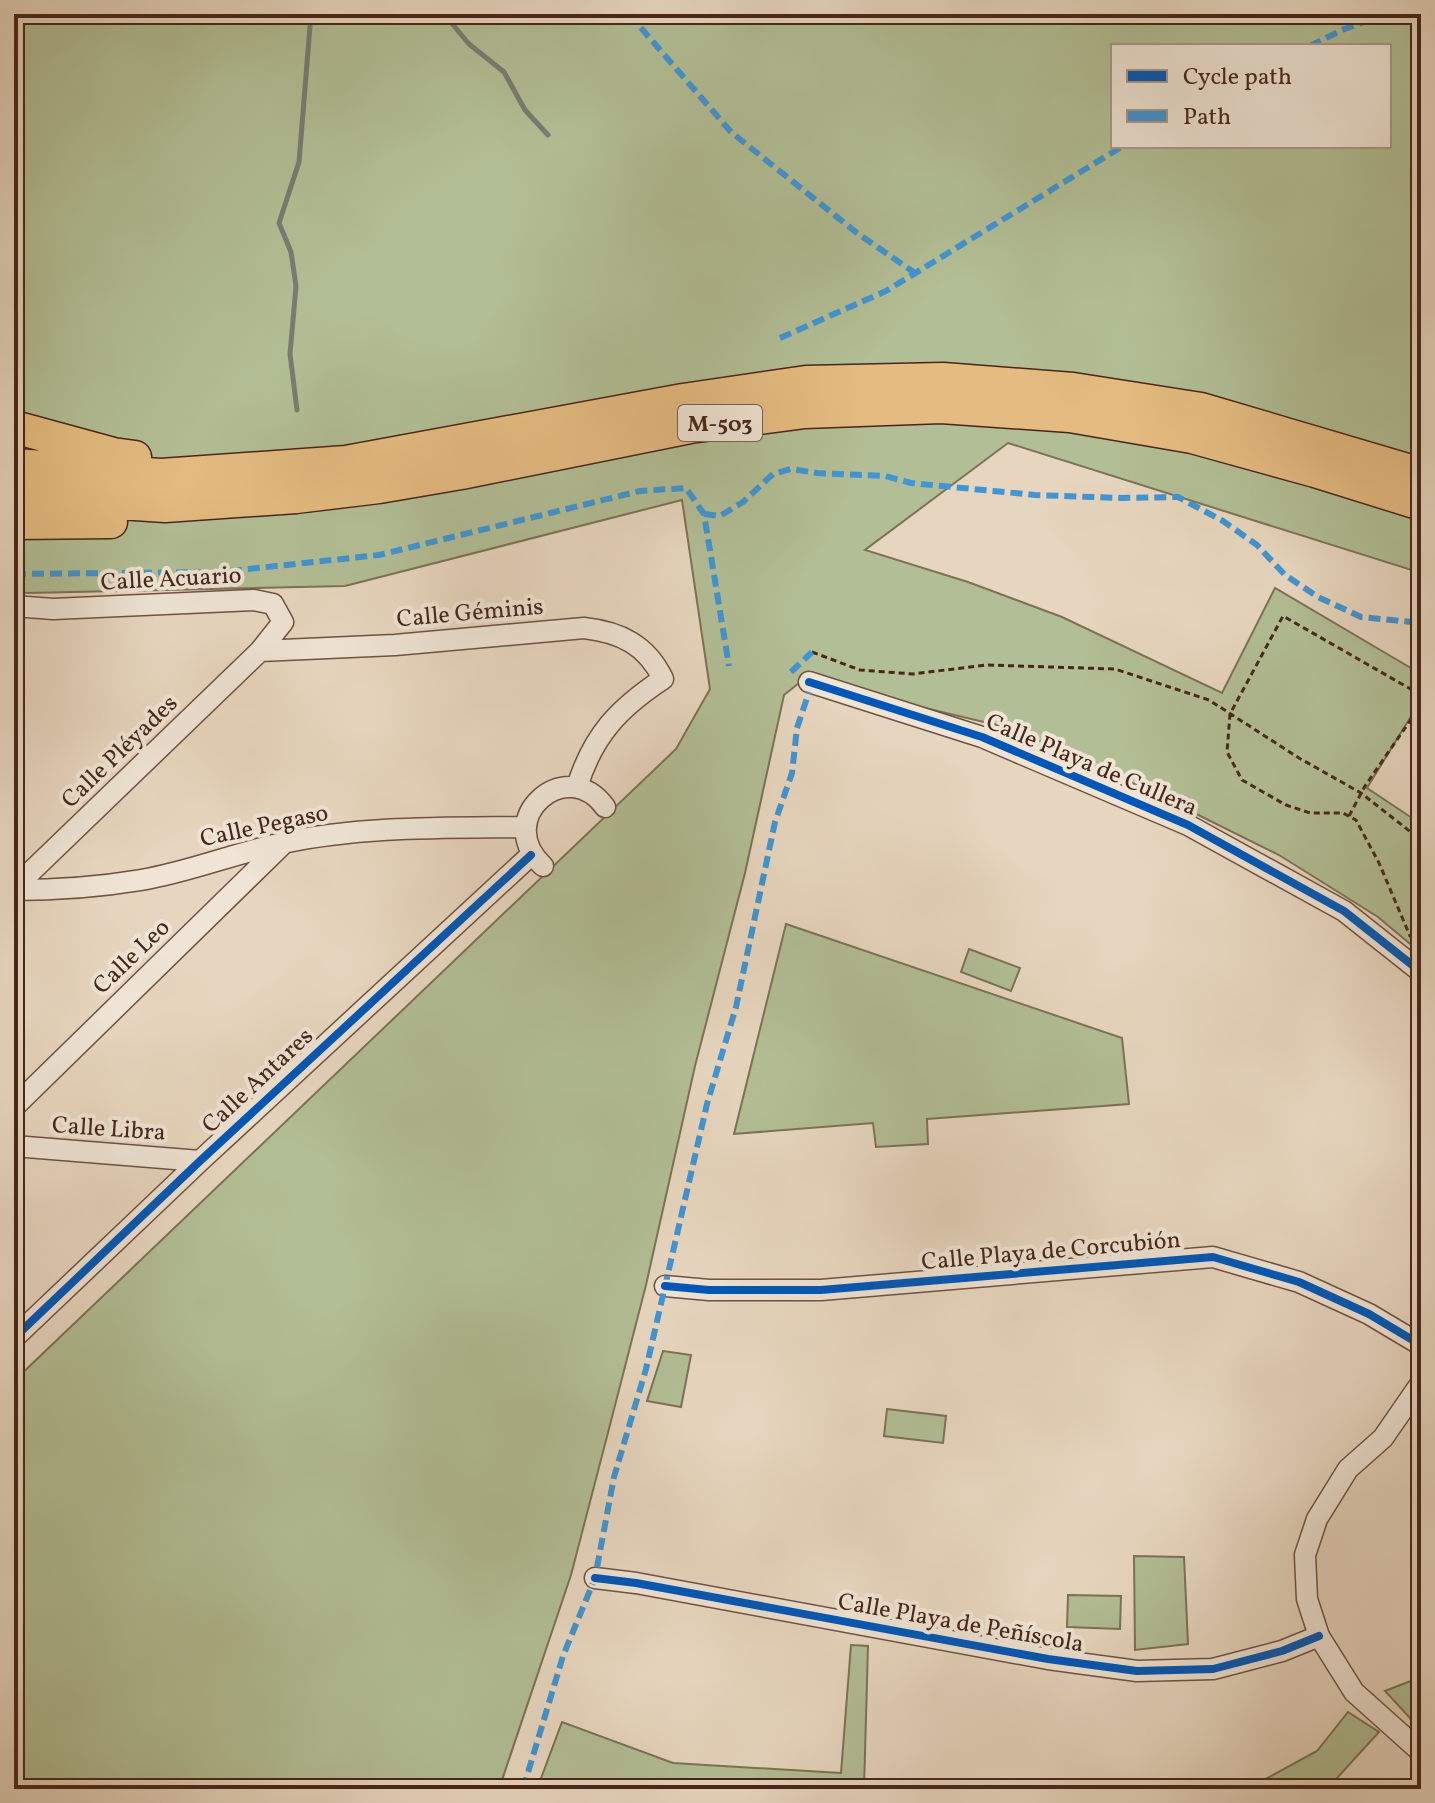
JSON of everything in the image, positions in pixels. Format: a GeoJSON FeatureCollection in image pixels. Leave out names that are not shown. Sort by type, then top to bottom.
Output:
{"type":"FeatureCollection","features":[{"type":"Feature","properties":{"kind":"highway","name":"M-503"},"geometry":{"type":"LineString","coordinates":[[14,465],[161,475],[346,462],[683,400],[806,382],[943,379],[1073,389],[1201,409],[1421,474]]}},
{"type":"Feature","properties":{"kind":"highway","name":"M-503"},"geometry":{"type":"LineString","coordinates":[[14,496],[165,506],[296,497],[461,473],[690,427],[805,412],[941,407],[1070,416],[1192,437],[1421,504]]}},
{"type":"Feature","properties":{"kind":"highway","name":"M-503"},"geometry":{"type":"LineString","coordinates":[[14,427],[113,454],[173,463],[346,462]]}},
{"type":"Feature","properties":{"kind":"highway","name":"M-503"},"geometry":{"type":"LineString","coordinates":[[14,523],[300,515],[385,503],[461,473]]}},
{"type":"Feature","properties":{"kind":"street","name":"Calle Acuario"},"geometry":{"type":"LineString","coordinates":[[14,606],[53,609],[254,600],[273,604],[283,622],[260,651]]}},
{"type":"Feature","properties":{"kind":"street","name":"Calle Géminis"},"geometry":{"type":"LineString","coordinates":[[260,651],[395,645],[584,628],[610,631],[655,661],[663,679],[632,699],[603,730],[586,760],[577,787]]}},
{"type":"Feature","properties":{"kind":"street","name":"Calle Pléyades"},"geometry":{"type":"LineString","coordinates":[[14,889],[260,651]]}},
{"type":"Feature","properties":{"kind":"street","name":"Calle Playa de Cullera"},"geometry":{"type":"LineString","coordinates":[[809,682],[982,737],[1188,825],[1344,911],[1421,972]]}},
{"type":"Feature","properties":{"kind":"street"},"geometry":{"type":"LineString","coordinates":[[526,827],[531,809],[542,796],[560,788],[577,787],[592,793],[605,807]]}},
{"type":"Feature","properties":{"kind":"street","name":"Calle Pegaso"},"geometry":{"type":"LineString","coordinates":[[14,889],[61,890],[144,879],[285,842],[415,829],[526,827]]}},
{"type":"Feature","properties":{"kind":"street","name":"Calle Antares"},"geometry":{"type":"LineString","coordinates":[[14,1338],[200,1161],[537,861],[526,843],[526,827]]}},
{"type":"Feature","properties":{"kind":"street","name":"Calle Leo"},"geometry":{"type":"LineString","coordinates":[[14,1107],[285,842]]}},
{"type":"Feature","properties":{"kind":"street","name":"Calle Libra"},"geometry":{"type":"LineString","coordinates":[[14,1146],[200,1161]]}},
{"type":"Feature","properties":{"kind":"street","name":"Calle Playa de Corcubión"},"geometry":{"type":"LineString","coordinates":[[665,1286],[709,1290],[821,1290],[1213,1257],[1299,1282],[1369,1314],[1421,1345]]}},
{"type":"Feature","properties":{"kind":"street"},"geometry":{"type":"LineString","coordinates":[[1421,1383],[1383,1438],[1348,1469],[1317,1519],[1305,1555],[1307,1599],[1319,1636],[1354,1692],[1421,1752]]}},
{"type":"Feature","properties":{"kind":"street","name":"Calle Playa de Peñíscola"},"geometry":{"type":"LineString","coordinates":[[595,1578],[1048,1659],[1137,1671],[1213,1669],[1282,1651],[1319,1636]]}},
{"type":"Feature","properties":{"kind":"path"},"geometry":{"type":"LineString","coordinates":[[1421,695],[1283,616],[1230,714],[1227,752],[1242,780],[1286,805],[1310,813],[1333,812],[1356,820],[1379,863],[1410,936],[1421,943]]}},
{"type":"Feature","properties":{"kind":"path"},"geometry":{"type":"LineString","coordinates":[[812,652],[860,670],[913,674],[986,665],[1115,669],[1209,700],[1299,758],[1361,793],[1421,840]]}},
{"type":"Feature","properties":{"kind":"path"},"geometry":{"type":"LineString","coordinates":[[1349,816],[1361,793],[1421,705]]}},
{"type":"Feature","properties":{"kind":"green space"},"geometry":{"type":"Polygon","coordinates":[[[14,14],[1421,14],[1421,573],[1008,443],[865,550],[968,582],[1062,617],[1222,693],[1275,588],[1421,674],[1421,700],[1367,788],[1421,824],[1421,953],[1378,917],[1279,855],[1154,793],[1013,729],[804,679],[784,695],[745,873],[695,1066],[646,1285],[571,1575],[499,1789],[14,1789],[14,1381],[676,749],[710,689],[682,500],[345,586],[14,591],[14,14]]]}},
{"type":"Feature","properties":{"kind":"green space"},"geometry":{"type":"Polygon","coordinates":[[[786,924],[1122,1038],[1129,1104],[927,1119],[928,1144],[876,1147],[873,1123],[734,1134],[786,924]]]}},
{"type":"Feature","properties":{"kind":"green space"},"geometry":{"type":"Polygon","coordinates":[[[969,949],[1020,968],[1011,991],[961,972],[969,949]]]}},
{"type":"Feature","properties":{"kind":"green space"},"geometry":{"type":"Polygon","coordinates":[[[663,1351],[691,1355],[681,1407],[647,1401],[663,1351]]]}},
{"type":"Feature","properties":{"kind":"green space"},"geometry":{"type":"Polygon","coordinates":[[[887,1409],[946,1416],[943,1443],[884,1436],[887,1409]]]}},
{"type":"Feature","properties":{"kind":"green space"},"geometry":{"type":"Polygon","coordinates":[[[1134,1556],[1184,1557],[1188,1644],[1135,1650],[1134,1556]]]}},
{"type":"Feature","properties":{"kind":"green space"},"geometry":{"type":"Polygon","coordinates":[[[1068,1595],[1121,1596],[1120,1629],[1067,1627],[1068,1595]]]}},
{"type":"Feature","properties":{"kind":"green space"},"geometry":{"type":"Polygon","coordinates":[[[851,1645],[868,1646],[864,1789],[537,1789],[562,1722],[673,1763],[841,1773],[851,1645]]]}},
{"type":"Feature","properties":{"kind":"green space"},"geometry":{"type":"Polygon","coordinates":[[[1421,1677],[1421,1730],[1385,1691],[1421,1677]]]}},
{"type":"Feature","properties":{"kind":"green space"},"geometry":{"type":"Polygon","coordinates":[[[1348,1712],[1379,1732],[1327,1789],[1247,1789],[1317,1751],[1348,1712]]]}},
{"type":"Feature","properties":{"kind":"waterway"},"geometry":{"type":"LineString","coordinates":[[297,410],[290,354],[296,286],[291,252],[279,223],[299,162],[311,14]]}},
{"type":"Feature","properties":{"kind":"waterway"},"geometry":{"type":"LineString","coordinates":[[444,14],[469,44],[504,72],[525,110],[548,135]]}},
{"type":"Feature","properties":{"kind":"marked path"},"geometry":{"type":"LineString","coordinates":[[629,14],[731,132],[857,233],[915,273]]}},
{"type":"Feature","properties":{"kind":"marked path"},"geometry":{"type":"LineString","coordinates":[[1314,44],[1385,14]]}},
{"type":"Feature","properties":{"kind":"marked path"},"geometry":{"type":"LineString","coordinates":[[780,338],[886,291],[1120,148]]}},
{"type":"Feature","properties":{"kind":"marked path"},"geometry":{"type":"LineString","coordinates":[[704,514],[720,516],[743,502],[773,474],[791,469],[885,476],[911,483],[1035,495],[1178,497],[1223,521],[1257,545],[1285,575],[1318,597],[1361,617],[1421,623]]}},
{"type":"Feature","properties":{"kind":"marked path"},"geometry":{"type":"LineString","coordinates":[[14,574],[220,572],[379,555],[640,491],[686,488],[704,514],[729,666]]}},
{"type":"Feature","properties":{"kind":"marked path"},"geometry":{"type":"LineString","coordinates":[[791,672],[812,652]]}},
{"type":"Feature","properties":{"kind":"marked path"},"geometry":{"type":"LineString","coordinates":[[523,1789],[563,1656],[595,1578],[614,1477],[646,1369],[707,1104],[736,1007],[775,822],[792,773],[797,728],[809,692]]}},
{"type":"Feature","properties":{"kind":"cycle path"},"geometry":{"type":"LineString","coordinates":[[809,682],[982,737],[1188,825],[1344,911],[1421,972]]}},
{"type":"Feature","properties":{"kind":"cycle path"},"geometry":{"type":"LineString","coordinates":[[14,1338],[531,855]]}},
{"type":"Feature","properties":{"kind":"cycle path"},"geometry":{"type":"LineString","coordinates":[[665,1286],[709,1290],[821,1290],[1213,1257],[1299,1282],[1369,1314],[1421,1345]]}},
{"type":"Feature","properties":{"kind":"cycle path"},"geometry":{"type":"LineString","coordinates":[[595,1578],[1048,1659],[1137,1671],[1213,1669],[1282,1651],[1319,1636]]}}]}
